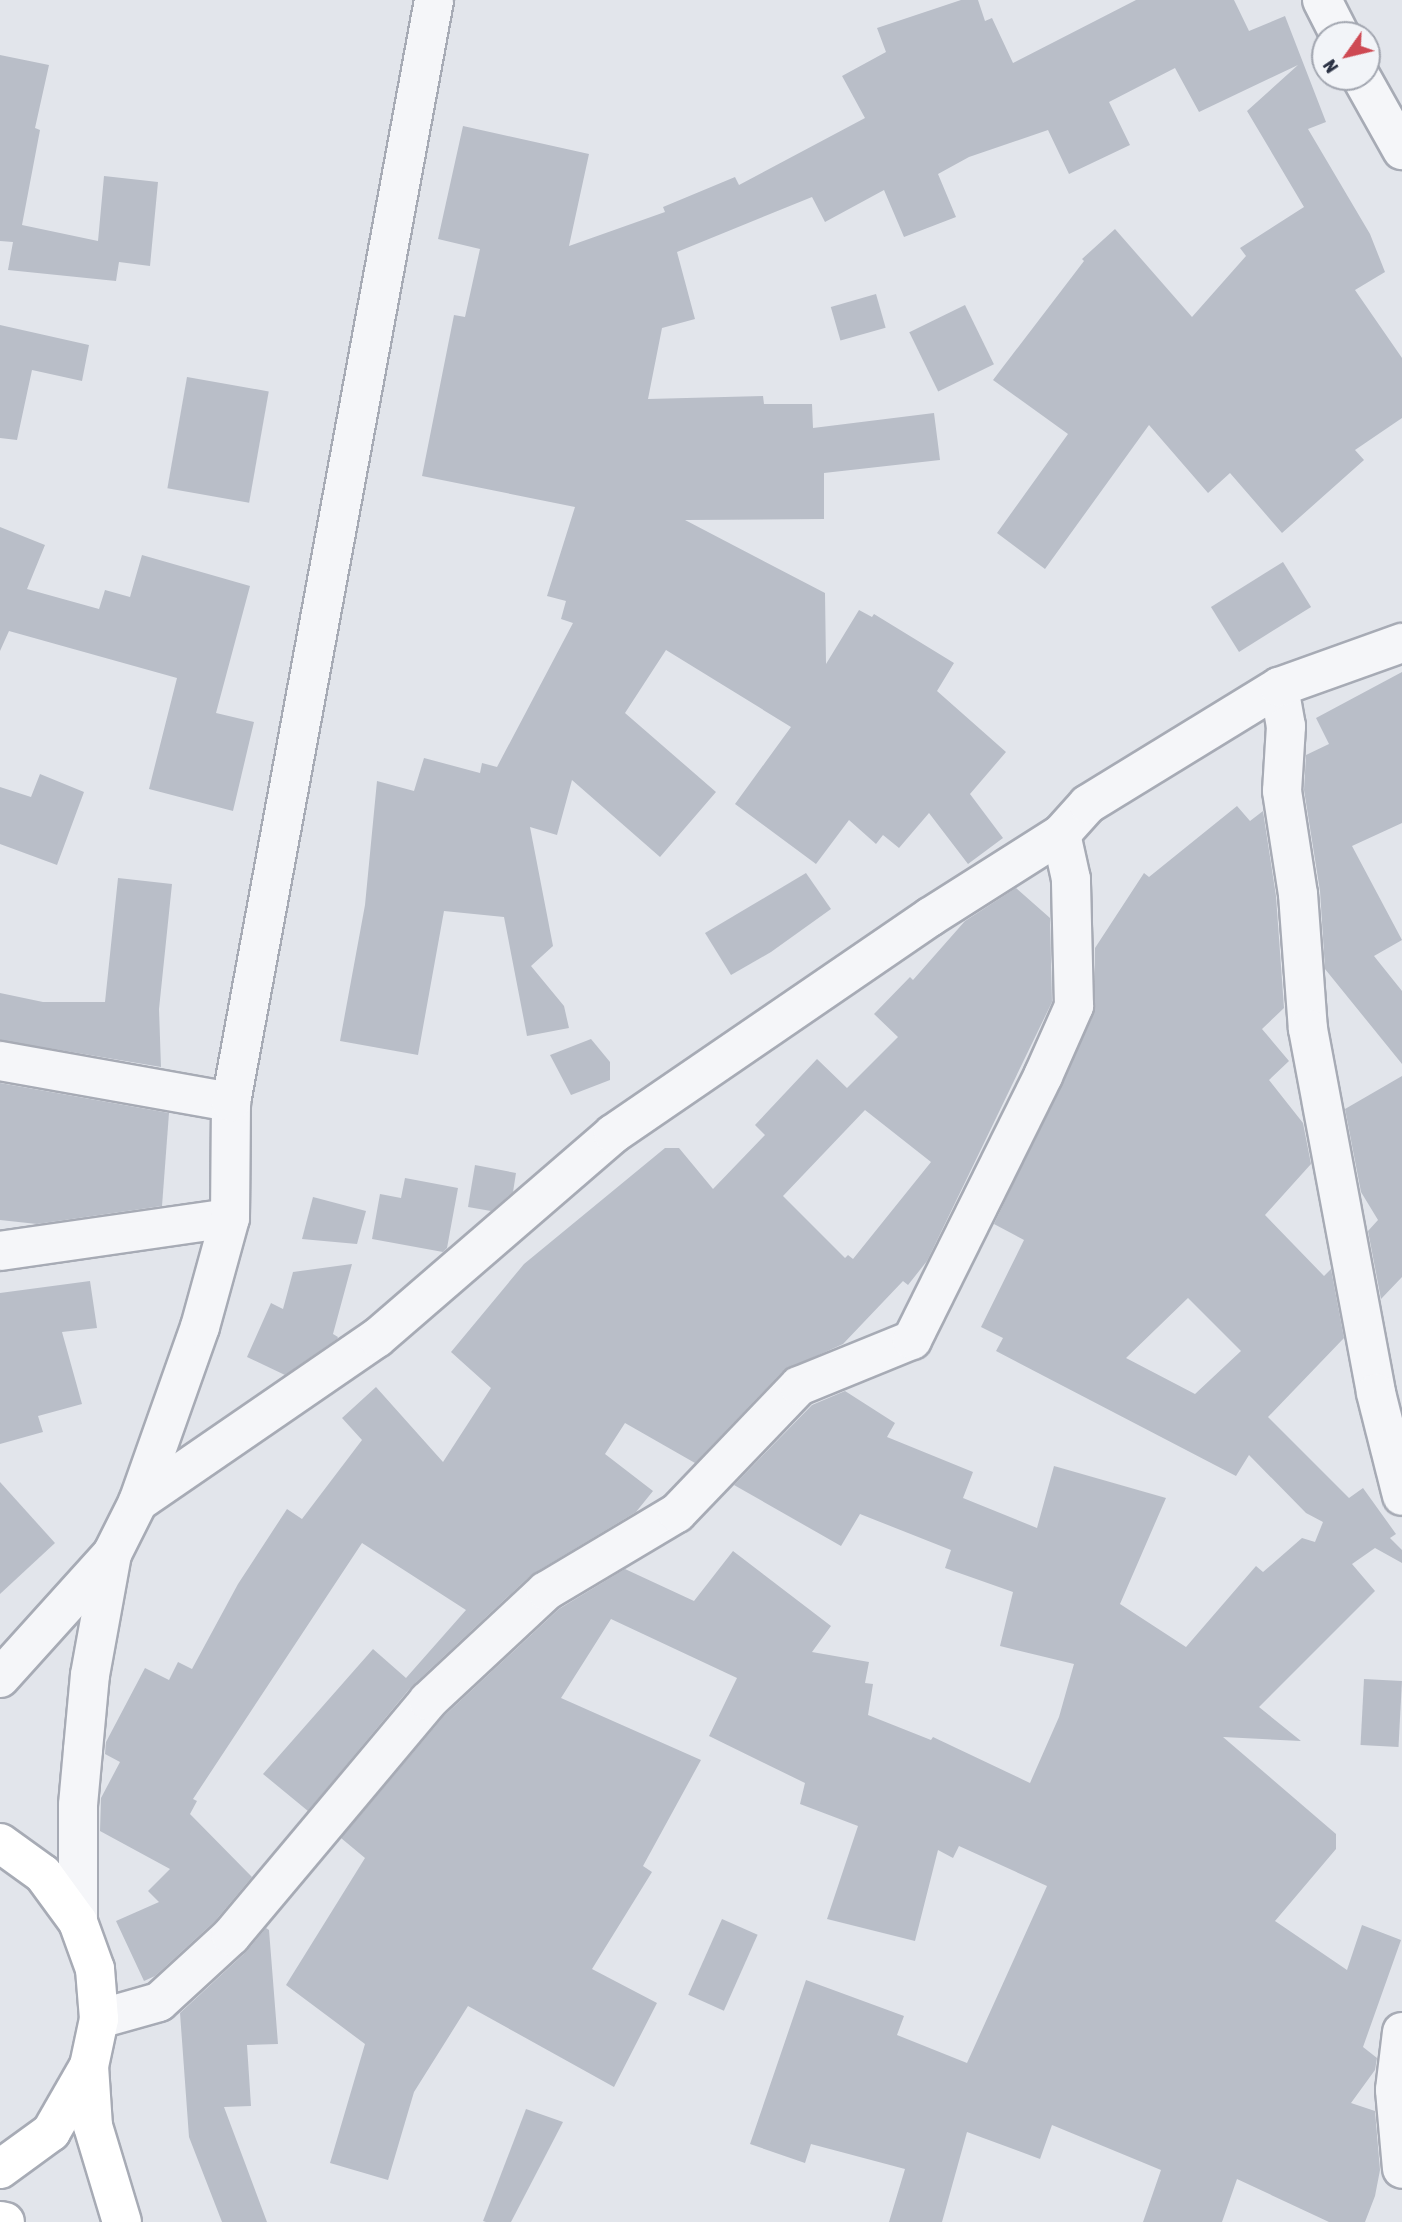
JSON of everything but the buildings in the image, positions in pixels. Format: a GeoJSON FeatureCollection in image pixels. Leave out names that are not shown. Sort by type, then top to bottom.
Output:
{"type":"FeatureCollection","features":[{"type":"Feature","properties":{"kind":"main road"},"geometry":{"type":"LineString","coordinates":[[0,1843],[43,1874],[78,1922],[95,1969],[99,2019],[89,2066],[93,2126],[122,2222]]}},
{"type":"Feature","properties":{"kind":"main road"},"geometry":{"type":"LineString","coordinates":[[0,2169],[51,2132],[89,2066]]}},
{"type":"Feature","properties":{"kind":"street"},"geometry":{"type":"LineString","coordinates":[[0,1678],[112,1554],[138,1503],[200,1326],[230,1218],[231,1101],[433,0]]}},
{"type":"Feature","properties":{"kind":"street"},"geometry":{"type":"LineString","coordinates":[[1322,0],[1333,21]]}},
{"type":"Feature","properties":{"kind":"street"},"geometry":{"type":"LineString","coordinates":[[1370,91],[1402,150]]}},
{"type":"Feature","properties":{"kind":"street"},"geometry":{"type":"LineString","coordinates":[[138,1503],[377,1338],[613,1134],[929,918],[1061,834],[1088,804],[1279,687],[1402,643]]}},
{"type":"Feature","properties":{"kind":"street"},"geometry":{"type":"LineString","coordinates":[[1279,687],[1286,726],[1282,791],[1298,894],[1308,1029],[1376,1393],[1402,1496]]}},
{"type":"Feature","properties":{"kind":"street"},"geometry":{"type":"LineString","coordinates":[[99,2019],[159,2002],[231,1936],[428,1701],[546,1591],[677,1513],[799,1386],[912,1340],[1043,1076],[1074,1006],[1071,879],[1061,834]]}},
{"type":"Feature","properties":{"kind":"street"},"geometry":{"type":"LineString","coordinates":[[0,1061],[231,1101]]}},
{"type":"Feature","properties":{"kind":"street"},"geometry":{"type":"LineString","coordinates":[[0,1251],[230,1218]]}},
{"type":"Feature","properties":{"kind":"street"},"geometry":{"type":"LineString","coordinates":[[78,1922],[78,1804],[90,1675],[112,1554]]}},
{"type":"Feature","properties":{"kind":"street"},"geometry":{"type":"LineString","coordinates":[[1402,2032],[1395,2090],[1402,2169]]}}]}
